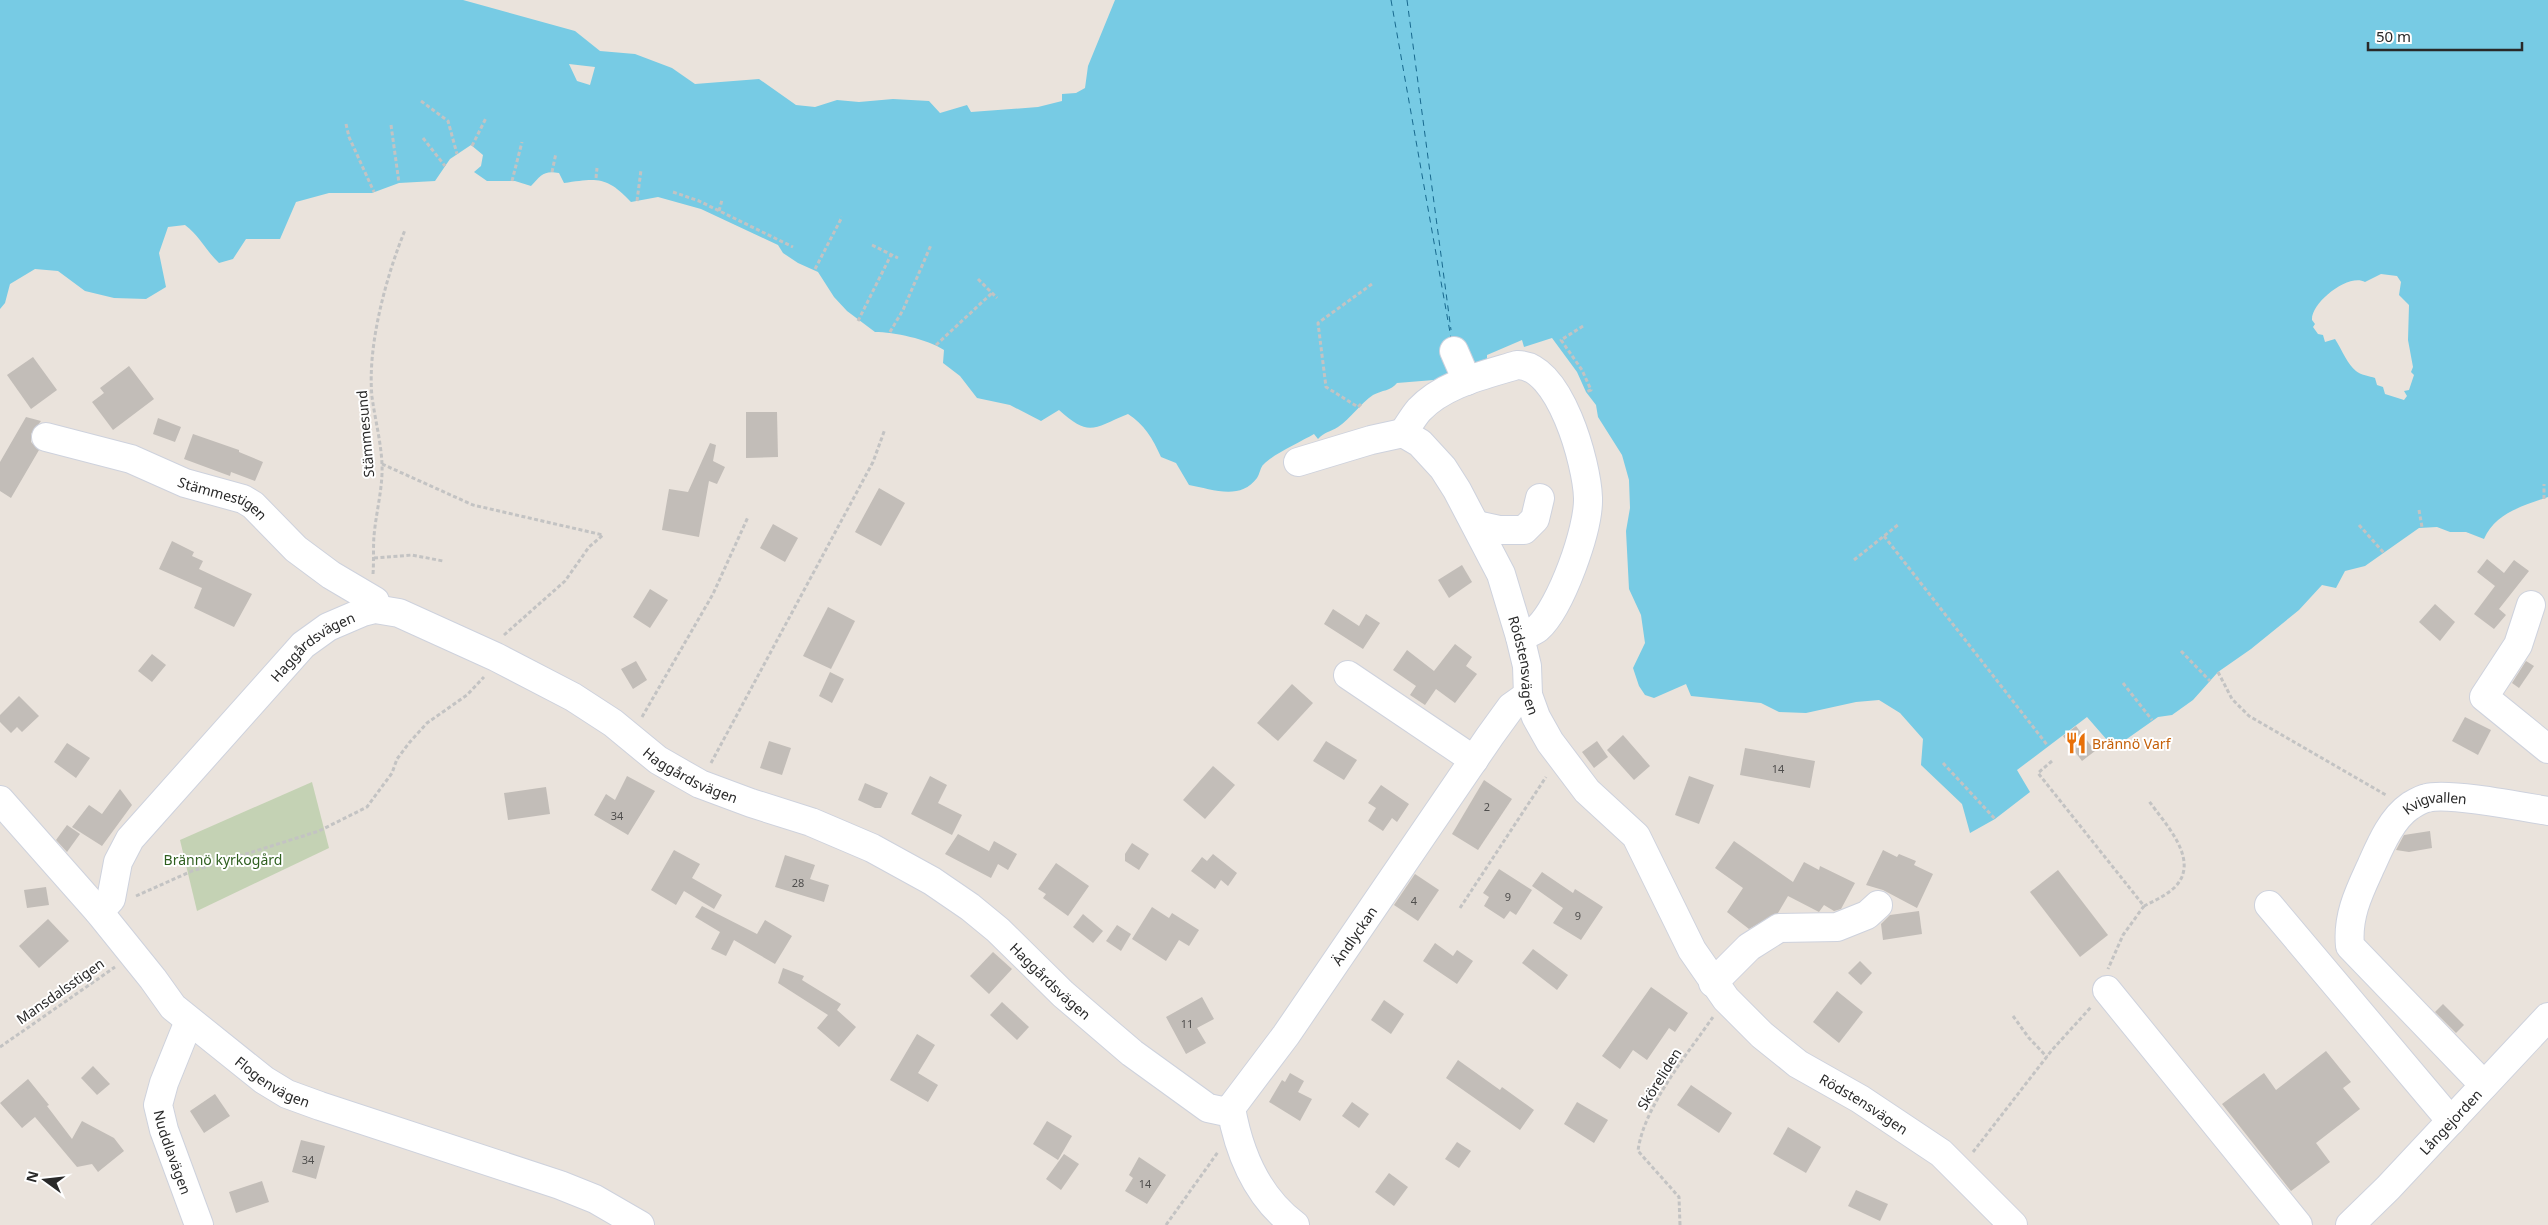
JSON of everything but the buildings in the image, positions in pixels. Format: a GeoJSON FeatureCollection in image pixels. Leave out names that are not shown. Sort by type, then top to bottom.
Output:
{"type":"FeatureCollection","features":[{"type":"Feature","properties":{"kind":"street"},"geometry":{"type":"LineString","coordinates":[[1454,351],[1466,381]]}},
{"type":"Feature","properties":{"kind":"street"},"geometry":{"type":"LineString","coordinates":[[1298,462],[1378,438],[1403,433],[1417,411],[1430,400],[1466,381],[1517,364],[1525,364],[1533,369],[1556,392],[1564,408],[1578,447],[1586,480],[1588,499],[1585,526],[1575,557],[1551,610],[1537,629],[1520,637]]}},
{"type":"Feature","properties":{"kind":"street","name":"Rödstensvägen"},"geometry":{"type":"LineString","coordinates":[[1403,433],[1433,455],[1457,490],[1501,574],[1520,637],[1527,666],[1528,695],[1536,717],[1560,756],[1587,792],[1636,836],[1692,950],[1720,991],[1756,1030],[1798,1064],[1903,1127],[1940,1154],[2013,1225]]}},
{"type":"Feature","properties":{"kind":"street","name":"Stämmestigen"},"geometry":{"type":"LineString","coordinates":[[46,437],[131,459],[185,483],[243,499],[253,504],[296,549],[331,575],[375,602]]}},
{"type":"Feature","properties":{"kind":"street"},"geometry":{"type":"LineString","coordinates":[[1476,526],[1500,530],[1524,530],[1535,519],[1540,498]]}},
{"type":"Feature","properties":{"kind":"street"},"geometry":{"type":"LineString","coordinates":[[2531,605],[2518,645],[2484,697],[2548,749]]}},
{"type":"Feature","properties":{"kind":"street","name":"Haggårdsvägen"},"geometry":{"type":"LineString","coordinates":[[105,906],[118,862],[130,839],[271,678],[303,645],[328,627],[363,612],[390,610],[490,654],[572,697],[613,723],[658,760],[700,784],[853,838],[932,881],[970,907],[998,930],[1062,994],[1140,1059],[1208,1108],[1222,1111],[1233,1118]]}},
{"type":"Feature","properties":{"kind":"street"},"geometry":{"type":"LineString","coordinates":[[1348,675],[1474,760]]}},
{"type":"Feature","properties":{"kind":"street","name":"Ändlyckan"},"geometry":{"type":"LineString","coordinates":[[1233,1118],[1286,1035],[1474,760],[1511,707],[1528,695]]}},
{"type":"Feature","properties":{"kind":"street","name":"Kvigvallen"},"geometry":{"type":"LineString","coordinates":[[2350,946],[2350,918],[2363,883],[2391,827],[2408,807],[2434,797],[2548,811]]}},
{"type":"Feature","properties":{"kind":"street","name":"Flogenvägen"},"geometry":{"type":"LineString","coordinates":[[0,800],[73,885],[105,906],[134,954],[173,1007],[250,1070],[287,1094],[560,1184],[595,1200],[640,1225]]}},
{"type":"Feature","properties":{"kind":"street"},"geometry":{"type":"LineString","coordinates":[[1720,991],[1749,947],[1779,928],[1837,927],[1867,914],[1878,905]]}},
{"type":"Feature","properties":{"kind":"street"},"geometry":{"type":"LineString","coordinates":[[2268,905],[2451,1121]]}},
{"type":"Feature","properties":{"kind":"street"},"geometry":{"type":"LineString","coordinates":[[2323,970],[2350,946],[2484,1085]]}},
{"type":"Feature","properties":{"kind":"street"},"geometry":{"type":"LineString","coordinates":[[2107,990],[2298,1225]]}},
{"type":"Feature","properties":{"kind":"street","name":"Långejorden"},"geometry":{"type":"LineString","coordinates":[[2350,1225],[2548,1017]]}},
{"type":"Feature","properties":{"kind":"street","name":"Nuddlavägen"},"geometry":{"type":"LineString","coordinates":[[189,1021],[164,1083],[159,1113],[199,1225]]}},
{"type":"Feature","properties":{"kind":"street"},"geometry":{"type":"LineString","coordinates":[[1233,1118],[1249,1166],[1264,1194],[1295,1225]]}},
{"type":"Feature","properties":{"kind":"path"},"geometry":{"type":"LineString","coordinates":[[421,101],[448,121],[456,154]]}},
{"type":"Feature","properties":{"kind":"path"},"geometry":{"type":"LineString","coordinates":[[472,146],[486,118]]}},
{"type":"Feature","properties":{"kind":"path"},"geometry":{"type":"LineString","coordinates":[[346,124],[349,138],[374,192]]}},
{"type":"Feature","properties":{"kind":"path"},"geometry":{"type":"LineString","coordinates":[[391,125],[399,183]]}},
{"type":"Feature","properties":{"kind":"path"},"geometry":{"type":"LineString","coordinates":[[422,138],[445,166]]}},
{"type":"Feature","properties":{"kind":"path"},"geometry":{"type":"LineString","coordinates":[[512,182],[522,142]]}},
{"type":"Feature","properties":{"kind":"path"},"geometry":{"type":"LineString","coordinates":[[552,172],[556,153]]}},
{"type":"Feature","properties":{"kind":"path"},"geometry":{"type":"LineString","coordinates":[[596,178],[597,168]]}},
{"type":"Feature","properties":{"kind":"path"},"geometry":{"type":"LineString","coordinates":[[637,201],[641,170]]}},
{"type":"Feature","properties":{"kind":"path"},"geometry":{"type":"LineString","coordinates":[[673,192],[719,211],[793,248]]}},
{"type":"Feature","properties":{"kind":"path"},"geometry":{"type":"LineString","coordinates":[[719,211],[722,200]]}},
{"type":"Feature","properties":{"kind":"path"},"geometry":{"type":"LineString","coordinates":[[815,269],[842,218]]}},
{"type":"Feature","properties":{"kind":"path","name":"Stämmesund"},"geometry":{"type":"LineString","coordinates":[[375,602],[374,558],[382,464],[372,395],[373,359],[378,322],[389,276],[405,230]]}},
{"type":"Feature","properties":{"kind":"path"},"geometry":{"type":"LineString","coordinates":[[768,236],[770,241]]}},
{"type":"Feature","properties":{"kind":"path"},"geometry":{"type":"LineString","coordinates":[[872,245],[898,258]]}},
{"type":"Feature","properties":{"kind":"path"},"geometry":{"type":"LineString","coordinates":[[890,332],[903,310],[931,245]]}},
{"type":"Feature","properties":{"kind":"path"},"geometry":{"type":"LineString","coordinates":[[858,321],[891,254]]}},
{"type":"Feature","properties":{"kind":"path"},"geometry":{"type":"LineString","coordinates":[[978,279],[997,298]]}},
{"type":"Feature","properties":{"kind":"path"},"geometry":{"type":"LineString","coordinates":[[1361,404],[1358,407],[1326,387],[1318,323],[1372,284]]}},
{"type":"Feature","properties":{"kind":"path"},"geometry":{"type":"LineString","coordinates":[[936,345],[992,293]]}},
{"type":"Feature","properties":{"kind":"path"},"geometry":{"type":"LineString","coordinates":[[1584,326],[1560,340],[1582,370],[1591,390],[1586,392]]}},
{"type":"Feature","properties":{"kind":"path"},"geometry":{"type":"LineString","coordinates":[[700,784],[873,462],[885,430]]}},
{"type":"Feature","properties":{"kind":"path"},"geometry":{"type":"LineString","coordinates":[[105,906],[134,897],[192,871],[318,830],[367,807],[388,779],[397,759],[409,742],[428,723],[467,695],[487,673],[490,654],[565,581],[588,547],[603,535],[474,505],[382,464]]}},
{"type":"Feature","properties":{"kind":"path"},"geometry":{"type":"LineString","coordinates":[[2544,484],[2544,499]]}},
{"type":"Feature","properties":{"kind":"path"},"geometry":{"type":"LineString","coordinates":[[2419,510],[2422,527]]}},
{"type":"Feature","properties":{"kind":"path"},"geometry":{"type":"LineString","coordinates":[[630,738],[713,594],[748,517]]}},
{"type":"Feature","properties":{"kind":"path"},"geometry":{"type":"LineString","coordinates":[[1854,560],[1899,524]]}},
{"type":"Feature","properties":{"kind":"path"},"geometry":{"type":"LineString","coordinates":[[2359,525],[2384,553]]}},
{"type":"Feature","properties":{"kind":"path"},"geometry":{"type":"LineString","coordinates":[[1884,536],[2048,746]]}},
{"type":"Feature","properties":{"kind":"path"},"geometry":{"type":"LineString","coordinates":[[374,558],[412,555],[443,561]]}},
{"type":"Feature","properties":{"kind":"path"},"geometry":{"type":"LineString","coordinates":[[2181,651],[2210,681]]}},
{"type":"Feature","properties":{"kind":"path"},"geometry":{"type":"LineString","coordinates":[[2218,672],[2232,699],[2249,716],[2408,807]]}},
{"type":"Feature","properties":{"kind":"path"},"geometry":{"type":"LineString","coordinates":[[2123,683],[2152,720]]}},
{"type":"Feature","properties":{"kind":"path"},"geometry":{"type":"LineString","coordinates":[[1460,908],[1560,756]]}},
{"type":"Feature","properties":{"kind":"path"},"geometry":{"type":"LineString","coordinates":[[2052,762],[2038,773],[2144,906]]}},
{"type":"Feature","properties":{"kind":"path"},"geometry":{"type":"LineString","coordinates":[[1943,763],[1995,819]]}},
{"type":"Feature","properties":{"kind":"path"},"geometry":{"type":"LineString","coordinates":[[1958,1170],[2047,1057],[2107,990],[2106,972],[2123,934],[2144,906],[2173,888],[2184,875],[2185,868],[2181,849],[2149,800]]}},
{"type":"Feature","properties":{"kind":"path","name":"Mansdalsstigen"},"geometry":{"type":"LineString","coordinates":[[0,1047],[134,954]]}},
{"type":"Feature","properties":{"kind":"path","name":"Sköreliden"},"geometry":{"type":"LineString","coordinates":[[1680,1225],[1679,1197],[1638,1151],[1639,1140],[1650,1112],[1720,991]]}},
{"type":"Feature","properties":{"kind":"path"},"geometry":{"type":"LineString","coordinates":[[2013,1016],[2029,1038],[2047,1057]]}},
{"type":"Feature","properties":{"kind":"path"},"geometry":{"type":"LineString","coordinates":[[1166,1225],[1233,1118]]}},
{"type":"Feature","properties":{"kind":"green space","name":"Brännö kyrkogård"},"geometry":{"type":"Polygon","coordinates":[[[312,782],[329,848],[197,911],[180,840],[312,782]]]}},
{"type":"Feature","properties":{"kind":"water"},"geometry":{"type":"Polygon","coordinates":[[[0,0],[463,0],[575,31],[600,51],[635,54],[672,68],[695,84],[759,79],[796,105],[815,107],[837,100],[859,102],[893,99],[929,101],[940,113],[967,105],[971,112],[1038,107],[1062,101],[1062,94],[1076,93],[1085,88],[1088,66],[1115,0],[2548,0],[2548,497],[2520,507],[2502,517],[2489,530],[2484,539],[2466,532],[2450,532],[2437,527],[2419,528],[2365,566],[2345,571],[2336,588],[2322,585],[2299,610],[2251,649],[2218,672],[2193,700],[2172,715],[2158,717],[2114,748],[2087,717],[2017,770],[2030,792],[1995,819],[1970,833],[1962,804],[1921,765],[1923,739],[1900,713],[1879,700],[1856,702],[1806,713],[1779,712],[1761,703],[1691,696],[1686,684],[1654,698],[1645,695],[1639,686],[1633,668],[1645,643],[1641,615],[1629,589],[1626,531],[1630,508],[1629,480],[1622,455],[1598,417],[1596,405],[1586,392],[1577,372],[1552,338],[1524,347],[1522,340],[1487,355],[1487,361],[1449,373],[1446,379],[1397,383],[1389,389],[1373,395],[1335,429],[1318,439],[1314,434],[1268,460],[1263,465],[1257,478],[1250,485],[1234,491],[1216,491],[1189,485],[1176,463],[1161,457],[1148,432],[1128,414],[1092,428],[1078,424],[1059,410],[1041,421],[1010,405],[977,398],[960,376],[943,363],[944,350],[910,337],[875,332],[847,311],[834,297],[818,272],[798,263],[783,253],[778,245],[701,209],[658,197],[631,202],[608,183],[585,180],[564,183],[559,173],[554,172],[543,174],[531,186],[515,181],[487,181],[474,172],[481,166],[483,155],[471,145],[450,159],[435,181],[399,183],[372,193],[329,193],[296,202],[280,239],[246,239],[233,259],[219,263],[185,225],[168,227],[159,253],[166,287],[146,299],[114,298],[85,291],[58,271],[35,269],[10,284],[5,303],[0,309],[0,0]],[[569,64],[577,81],[590,85],[595,67],[569,64]],[[2381,274],[2365,282],[2358,280],[2349,282],[2332,291],[2317,306],[2313,313],[2312,320],[2315,324],[2313,327],[2318,334],[2323,335],[2325,342],[2335,339],[2356,371],[2375,378],[2377,385],[2383,387],[2385,394],[2404,400],[2407,396],[2404,391],[2409,390],[2414,375],[2411,372],[2413,367],[2408,340],[2409,305],[2399,295],[2401,282],[2397,276],[2381,274]]]}},
{"type":"Feature","properties":{"kind":"ferry route"},"geometry":{"type":"LineString","coordinates":[[1391,0],[1451,338]]}},
{"type":"Feature","properties":{"kind":"ferry route"},"geometry":{"type":"LineString","coordinates":[[1407,0],[1451,330]]}},
{"type":"Feature","properties":{"kind":"place","name":"Brännö Varf"},"geometry":{"type":"Point","coordinates":[2076,743]}}]}
